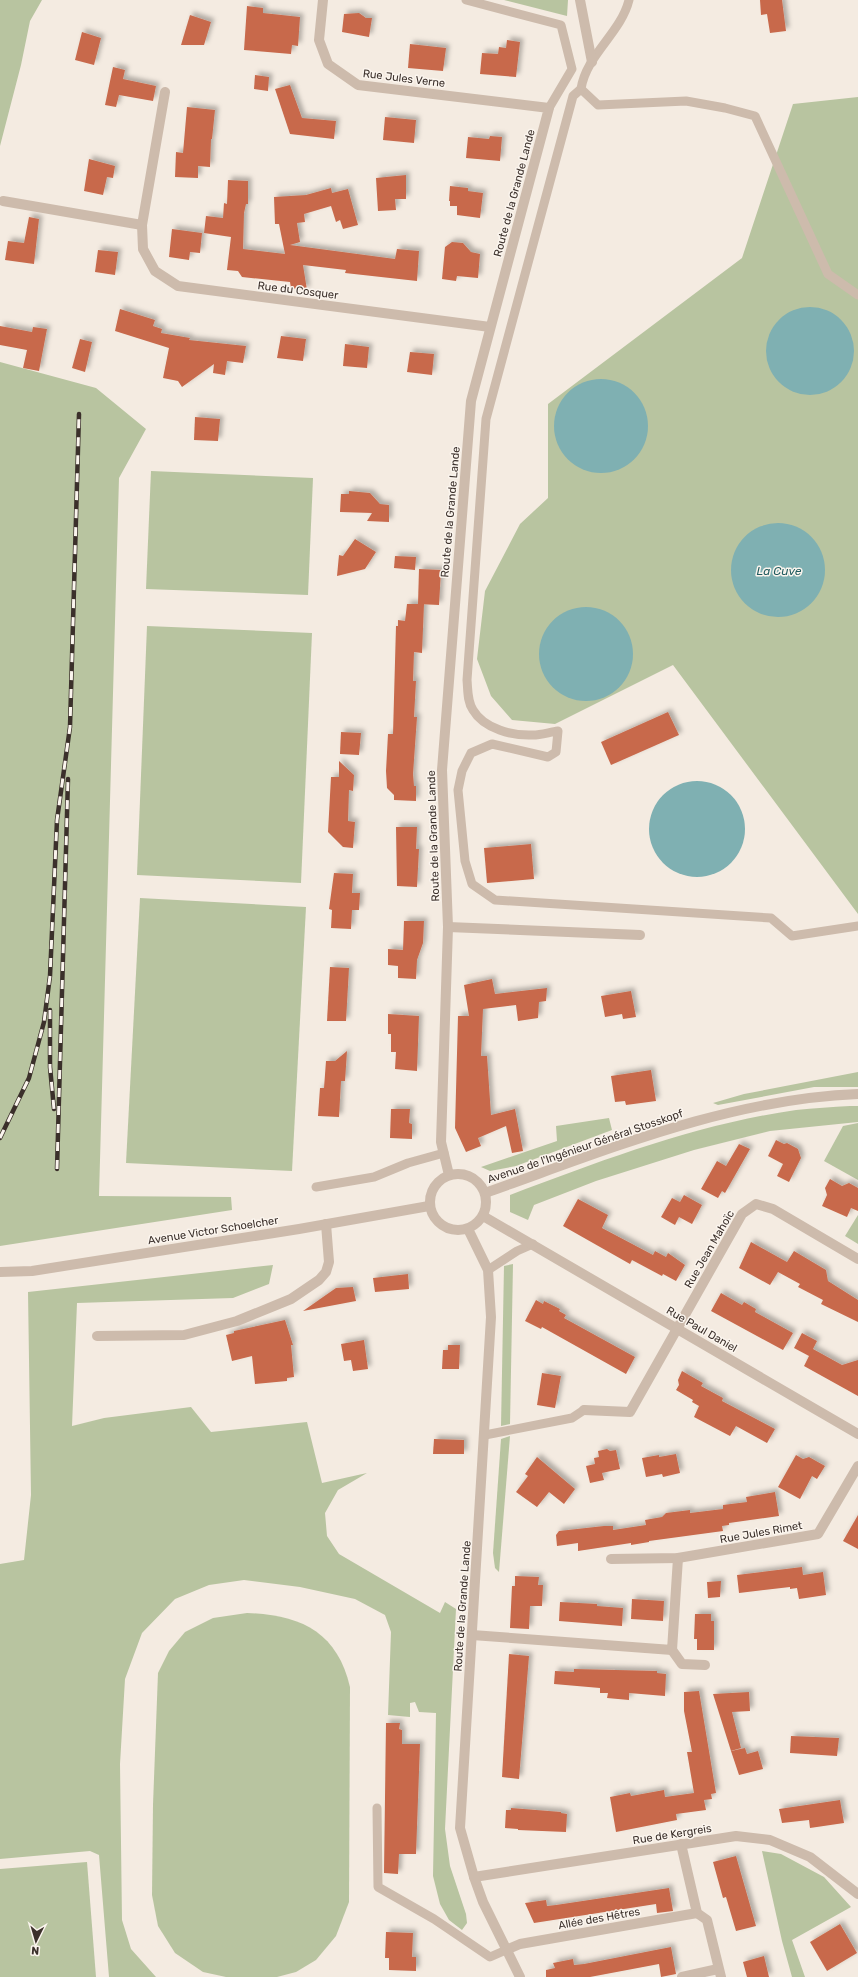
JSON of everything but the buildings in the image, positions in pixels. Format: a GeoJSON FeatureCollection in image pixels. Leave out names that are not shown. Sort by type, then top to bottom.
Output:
{"type":"FeatureCollection","features":[{"type":"Feature","properties":{"kind":"street","name":"Rue Jules Verne"},"geometry":{"type":"LineString","coordinates":[[323,0],[319,40],[328,64],[358,86],[549,108]]}},
{"type":"Feature","properties":{"kind":"street"},"geometry":{"type":"LineString","coordinates":[[580,0],[592,62]]}},
{"type":"Feature","properties":{"kind":"street","name":"Rue du Cosquer"},"geometry":{"type":"LineString","coordinates":[[165,92],[142,225],[143,248],[155,270],[178,286],[490,327]]}},
{"type":"Feature","properties":{"kind":"street","name":"Route de la Grande Lande"},"geometry":{"type":"LineString","coordinates":[[449,1175],[441,1142],[448,927],[442,770],[471,401],[549,108]]}},
{"type":"Feature","properties":{"kind":"street"},"geometry":{"type":"LineString","coordinates":[[3,201],[142,225]]}},
{"type":"Feature","properties":{"kind":"street"},"geometry":{"type":"LineString","coordinates":[[448,927],[640,935]]}},
{"type":"Feature","properties":{"kind":"street","name":"Avenue de l'Ingénieur Général Stosskopf"},"geometry":{"type":"LineString","coordinates":[[485,1193],[646,1136],[725,1113],[817,1096],[858,1094]]}},
{"type":"Feature","properties":{"kind":"street"},"geometry":{"type":"LineString","coordinates":[[460,1174],[471,1177],[480,1183],[485,1193],[487,1204],[483,1216],[477,1224],[468,1229],[455,1231],[443,1227],[434,1218],[429,1206],[430,1193],[438,1181],[449,1175],[460,1174]]}},
{"type":"Feature","properties":{"kind":"street","name":"Rue Jean Mahoïc"},"geometry":{"type":"LineString","coordinates":[[678,1329],[742,1214],[756,1204],[773,1209],[858,1259]]}},
{"type":"Feature","properties":{"kind":"street","name":"Avenue Victor Schoelcher"},"geometry":{"type":"LineString","coordinates":[[0,1272],[32,1271],[429,1206]]}},
{"type":"Feature","properties":{"kind":"street","name":"Rue Paul Daniel"},"geometry":{"type":"LineString","coordinates":[[483,1216],[858,1434]]}},
{"type":"Feature","properties":{"kind":"street"},"geometry":{"type":"LineString","coordinates":[[97,1336],[184,1334],[236,1321],[291,1299],[319,1280],[326,1272],[329,1262],[326,1224]]}},
{"type":"Feature","properties":{"kind":"street","name":"Route de la Grande Lande"},"geometry":{"type":"LineString","coordinates":[[468,1229],[488,1270],[491,1317],[460,1828],[483,1902],[520,1977]]}},
{"type":"Feature","properties":{"kind":"street"},"geometry":{"type":"LineString","coordinates":[[584,1410],[630,1412],[678,1329]]}},
{"type":"Feature","properties":{"kind":"street","name":"Rue Jules Rimet"},"geometry":{"type":"LineString","coordinates":[[611,1559],[678,1558],[818,1534],[858,1466]]}},
{"type":"Feature","properties":{"kind":"street"},"geometry":{"type":"LineString","coordinates":[[678,1558],[672,1650],[682,1664],[705,1665]]}},
{"type":"Feature","properties":{"kind":"street"},"geometry":{"type":"LineString","coordinates":[[472,1636],[672,1650]]}},
{"type":"Feature","properties":{"kind":"street","name":"Rue de Kergreis"},"geometry":{"type":"LineString","coordinates":[[474,1877],[736,1836],[770,1840],[810,1856],[858,1894]]}},
{"type":"Feature","properties":{"kind":"street"},"geometry":{"type":"LineString","coordinates":[[681,1844],[697,1913],[707,1920],[719,1973],[682,1977]]}},
{"type":"Feature","properties":{"kind":"street","name":"Allée des Hêtres"},"geometry":{"type":"LineString","coordinates":[[506,1950],[520,1944],[697,1913]]}},
{"type":"Feature","properties":{"kind":"lane"},"geometry":{"type":"LineString","coordinates":[[466,0],[561,25],[572,69],[549,108]]}},
{"type":"Feature","properties":{"kind":"lane"},"geometry":{"type":"LineString","coordinates":[[629,0],[626,13],[592,62],[583,79],[581,89],[573,96],[486,419],[467,680],[470,704],[481,720],[493,728],[519,734],[533,735],[558,731],[556,752],[548,757],[492,744],[471,753],[462,771],[458,790],[465,860],[472,884],[495,900],[771,918],[792,936],[858,926]]}},
{"type":"Feature","properties":{"kind":"lane"},"geometry":{"type":"LineString","coordinates":[[581,89],[598,105],[686,101],[725,108],[756,116],[828,274],[858,295]]}},
{"type":"Feature","properties":{"kind":"lane"},"geometry":{"type":"LineString","coordinates":[[316,1187],[374,1178],[408,1163],[444,1153]]}},
{"type":"Feature","properties":{"kind":"lane"},"geometry":{"type":"LineString","coordinates":[[488,1270],[517,1251],[533,1244]]}},
{"type":"Feature","properties":{"kind":"lane"},"geometry":{"type":"LineString","coordinates":[[485,1435],[572,1418],[584,1410]]}},
{"type":"Feature","properties":{"kind":"lane"},"geometry":{"type":"LineString","coordinates":[[377,1808],[378,1887],[434,1919],[490,1957],[506,1950]]}},
{"type":"Feature","properties":{"kind":"green space"},"geometry":{"type":"Polygon","coordinates":[[[0,0],[42,0],[30,21],[21,65],[0,146],[0,0]]]}},
{"type":"Feature","properties":{"kind":"green space"},"geometry":{"type":"Polygon","coordinates":[[[504,0],[568,0],[567,16],[504,0]]]}},
{"type":"Feature","properties":{"kind":"green space"},"geometry":{"type":"Polygon","coordinates":[[[858,97],[858,914],[673,665],[555,724],[512,720],[491,696],[477,659],[485,591],[520,524],[548,498],[548,404],[742,258],[793,104],[858,97]]]}},
{"type":"Feature","properties":{"kind":"green space"},"geometry":{"type":"Polygon","coordinates":[[[0,362],[96,388],[146,429],[119,478],[99,1196],[231,1197],[232,1210],[0,1246],[0,362]]]}},
{"type":"Feature","properties":{"kind":"green space"},"geometry":{"type":"Polygon","coordinates":[[[151,471],[313,478],[308,595],[146,589],[151,471]]]}},
{"type":"Feature","properties":{"kind":"green space"},"geometry":{"type":"Polygon","coordinates":[[[147,626],[312,633],[301,883],[137,875],[147,626]]]}},
{"type":"Feature","properties":{"kind":"green space"},"geometry":{"type":"Polygon","coordinates":[[[140,898],[306,907],[292,1171],[126,1163],[140,898]]]}},
{"type":"Feature","properties":{"kind":"green space"},"geometry":{"type":"Polygon","coordinates":[[[858,1072],[858,1087],[814,1087],[718,1105],[713,1103],[744,1094],[858,1072]]]}},
{"type":"Feature","properties":{"kind":"green space"},"geometry":{"type":"Polygon","coordinates":[[[858,1106],[858,1122],[770,1131],[694,1150],[596,1181],[534,1205],[528,1220],[510,1212],[510,1195],[615,1156],[723,1124],[759,1116],[796,1110],[858,1106]]]}},
{"type":"Feature","properties":{"kind":"green space"},"geometry":{"type":"Polygon","coordinates":[[[609,1118],[612,1130],[516,1166],[490,1171],[481,1167],[557,1141],[556,1126],[609,1118]]]}},
{"type":"Feature","properties":{"kind":"green space"},"geometry":{"type":"Polygon","coordinates":[[[858,1123],[858,1180],[824,1161],[843,1126],[858,1123]]]}},
{"type":"Feature","properties":{"kind":"green space"},"geometry":{"type":"Polygon","coordinates":[[[858,1215],[858,1244],[845,1236],[858,1215]]]}},
{"type":"Feature","properties":{"kind":"green space"},"geometry":{"type":"Polygon","coordinates":[[[513,1264],[510,1424],[501,1426],[504,1266],[513,1264]]]}},
{"type":"Feature","properties":{"kind":"green space"},"geometry":{"type":"Polygon","coordinates":[[[273,1265],[269,1284],[233,1298],[77,1303],[72,1426],[104,1418],[191,1407],[211,1432],[307,1422],[322,1483],[367,1473],[338,1490],[325,1513],[327,1536],[339,1554],[440,1613],[445,1602],[456,1609],[445,1829],[450,1866],[466,1914],[467,1923],[462,1930],[449,1920],[440,1904],[433,1876],[436,1713],[419,1712],[415,1702],[410,1703],[410,1717],[388,1715],[391,1632],[385,1615],[355,1599],[300,1587],[244,1580],[209,1585],[175,1599],[142,1633],[125,1679],[120,1764],[122,1920],[131,1949],[156,1977],[109,1977],[99,1855],[90,1851],[0,1859],[0,1564],[24,1560],[31,1495],[28,1292],[273,1265]]]}},
{"type":"Feature","properties":{"kind":"green space"},"geometry":{"type":"Polygon","coordinates":[[[510,1436],[499,1572],[495,1568],[493,1553],[501,1439],[510,1436]]]}},
{"type":"Feature","properties":{"kind":"green space"},"geometry":{"type":"Polygon","coordinates":[[[247,1613],[266,1614],[284,1618],[300,1623],[314,1630],[326,1640],[336,1653],[344,1668],[350,1687],[349,1902],[336,1936],[316,1960],[296,1972],[277,1977],[226,1977],[203,1972],[175,1953],[158,1926],[152,1895],[153,1805],[158,1673],[169,1651],[185,1632],[213,1618],[247,1613]]]}},
{"type":"Feature","properties":{"kind":"green space"},"geometry":{"type":"Polygon","coordinates":[[[762,1851],[781,1854],[824,1877],[851,1907],[792,1940],[805,1977],[792,1977],[782,1941],[762,1851]]]}},
{"type":"Feature","properties":{"kind":"green space"},"geometry":{"type":"Polygon","coordinates":[[[87,1862],[96,1977],[0,1977],[0,1869],[87,1862]]]}},
{"type":"Feature","properties":{"kind":"water"},"geometry":{"type":"Polygon","coordinates":[[[810,307],[827,311],[841,320],[850,334],[854,351],[850,368],[841,382],[827,391],[810,395],[793,391],[779,382],[770,368],[766,351],[770,334],[779,320],[793,311],[810,307]]]}},
{"type":"Feature","properties":{"kind":"water"},"geometry":{"type":"Polygon","coordinates":[[[601,379],[619,383],[634,393],[644,408],[648,426],[644,444],[634,459],[619,469],[601,473],[583,469],[568,459],[558,444],[554,426],[558,408],[568,393],[583,383],[601,379]]]}},
{"type":"Feature","properties":{"kind":"water","name":"La Cuve"},"geometry":{"type":"Polygon","coordinates":[[[778,523],[796,527],[811,537],[821,552],[825,570],[821,588],[811,603],[796,613],[778,617],[760,613],[745,603],[735,588],[731,570],[735,552],[745,537],[760,527],[778,523]]]}},
{"type":"Feature","properties":{"kind":"water"},"geometry":{"type":"Polygon","coordinates":[[[586,607],[604,611],[619,621],[629,636],[633,654],[629,672],[619,687],[604,697],[586,701],[568,697],[553,687],[543,672],[539,654],[543,636],[553,621],[568,611],[586,607]]]}},
{"type":"Feature","properties":{"kind":"water"},"geometry":{"type":"Polygon","coordinates":[[[697,781],[715,785],[731,795],[741,811],[745,829],[741,847],[731,863],[715,873],[697,877],[679,873],[663,863],[653,847],[649,829],[653,811],[663,795],[679,785],[697,781]]]}},
{"type":"Feature","properties":{"kind":"railway"},"geometry":{"type":"LineString","coordinates":[[0,1138],[29,1078],[44,1022],[50,976],[57,820],[70,727],[79,414]]}},
{"type":"Feature","properties":{"kind":"railway"},"geometry":{"type":"LineString","coordinates":[[57,1169],[68,779]]}},
{"type":"Feature","properties":{"kind":"railway"},"geometry":{"type":"LineString","coordinates":[[50,1010],[50,1067],[54,1109]]}}]}
